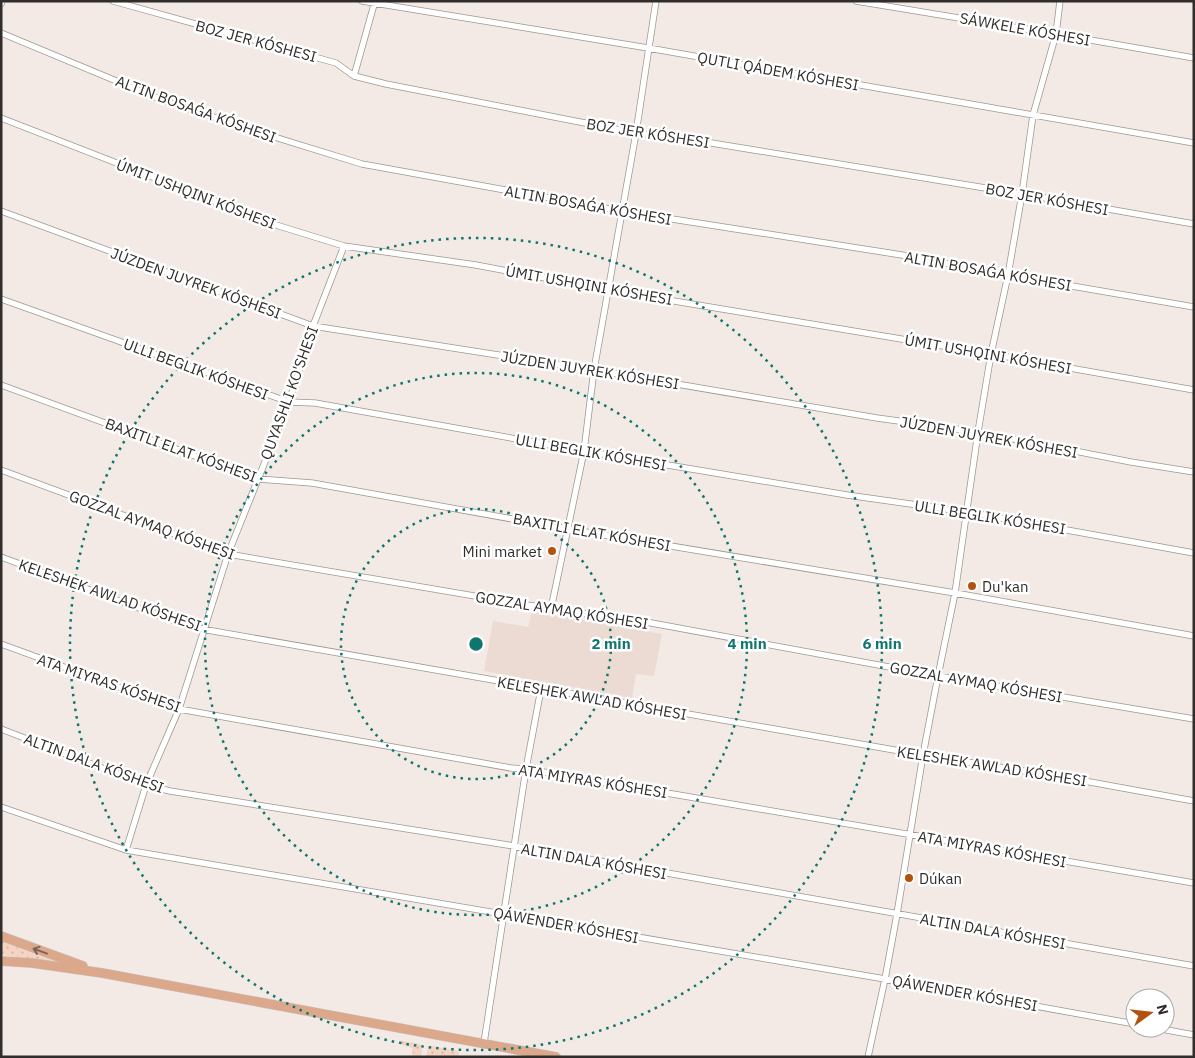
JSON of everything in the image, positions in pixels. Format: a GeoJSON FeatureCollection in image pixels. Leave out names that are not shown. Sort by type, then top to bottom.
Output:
{"type":"FeatureCollection","features":[{"type":"Feature","properties":{"kind":"main road"},"geometry":{"type":"LineString","coordinates":[[1,936],[102,973]]}},
{"type":"Feature","properties":{"kind":"main road"},"geometry":{"type":"LineString","coordinates":[[1,961],[32,963],[102,973],[556,1057]]}},
{"type":"Feature","properties":{"kind":"street","name":"BOZ JER KÓSHESI"},"geometry":{"type":"LineString","coordinates":[[113,1],[336,62],[354,76],[386,84],[636,133],[1022,194],[1194,224]]}},
{"type":"Feature","properties":{"kind":"street"},"geometry":{"type":"LineString","coordinates":[[362,1],[648,48],[1194,143]]}},
{"type":"Feature","properties":{"kind":"street"},"geometry":{"type":"LineString","coordinates":[[551,609],[584,451],[594,370],[636,133],[656,1]]}},
{"type":"Feature","properties":{"kind":"street","name":"SÁWKELE KÓSHESI"},"geometry":{"type":"LineString","coordinates":[[856,1],[1194,58]]}},
{"type":"Feature","properties":{"kind":"street"},"geometry":{"type":"LineString","coordinates":[[868,1057],[897,914],[922,755],[956,592],[978,432],[991,354],[1008,275],[1033,115],[1056,34],[1060,1]]}},
{"type":"Feature","properties":{"kind":"street"},"geometry":{"type":"LineString","coordinates":[[354,76],[375,2]]}},
{"type":"Feature","properties":{"kind":"street"},"geometry":{"type":"LineString","coordinates":[[1,33],[162,100],[362,164],[621,212],[902,255],[1194,306]]}},
{"type":"Feature","properties":{"kind":"street"},"geometry":{"type":"LineString","coordinates":[[1,118],[276,226],[344,246],[476,265],[608,290],[1194,390]]}},
{"type":"Feature","properties":{"kind":"street","name":"JÚZDEN JUYREK KÓSHESI"},"geometry":{"type":"LineString","coordinates":[[1,211],[313,326],[594,370],[877,418],[978,432],[1131,462],[1194,472]]}},
{"type":"Feature","properties":{"kind":"street","name":"QUYASHLI KO'SHESI"},"geometry":{"type":"LineString","coordinates":[[126,850],[146,785],[179,708],[228,554],[289,402],[313,326],[344,246]]}},
{"type":"Feature","properties":{"kind":"street"},"geometry":{"type":"LineString","coordinates":[[1,299],[289,402],[315,403],[847,495],[967,512],[1194,553]]}},
{"type":"Feature","properties":{"kind":"street"},"geometry":{"type":"LineString","coordinates":[[1,385],[258,478],[312,483],[568,529],[956,592],[1194,636]]}},
{"type":"Feature","properties":{"kind":"street","name":"GOZZAL AYMAQ KÓSHESI"},"geometry":{"type":"LineString","coordinates":[[1,470],[228,554],[551,609],[646,622],[938,676],[1194,719]]}},
{"type":"Feature","properties":{"kind":"street","name":"KELESHEK AWLAD KÓSHESI"},"geometry":{"type":"LineString","coordinates":[[1,557],[190,627],[1194,801]]}},
{"type":"Feature","properties":{"kind":"street","name":"ATA MIYRAS KÓSHESI"},"geometry":{"type":"LineString","coordinates":[[1,644],[179,708],[511,768],[1194,883]]}},
{"type":"Feature","properties":{"kind":"street"},"geometry":{"type":"LineString","coordinates":[[484,1043],[526,770],[541,689]]}},
{"type":"Feature","properties":{"kind":"street"},"geometry":{"type":"LineString","coordinates":[[1,729],[146,785],[170,791],[514,846],[1194,966]]}},
{"type":"Feature","properties":{"kind":"street","name":"QÁWENDER KÓSHESI"},"geometry":{"type":"LineString","coordinates":[[1,807],[126,850],[885,979],[1125,1022]]}},
{"type":"Feature","properties":{"kind":"street"},"geometry":{"type":"LineString","coordinates":[[1175,1032],[1194,1035]]}},
{"type":"Feature","properties":{"kind":"shaded area"},"geometry":{"type":"Polygon","coordinates":[[[532,611],[662,634],[654,676],[636,674],[632,698],[484,671],[493,621],[528,627],[532,611]]]}},
{"type":"Feature","properties":{"kind":"shaded area"},"geometry":{"type":"Polygon","coordinates":[[[1,941],[42,957],[68,965],[1,955],[1,941]]]}},
{"type":"Feature","properties":{"kind":"shaded area"},"geometry":{"type":"Polygon","coordinates":[[[400,1041],[420,1044],[422,1049],[421,1057],[413,1057],[412,1048],[400,1044],[400,1041]]]}},
{"type":"Feature","properties":{"kind":"shaded area"},"geometry":{"type":"Polygon","coordinates":[[[432,1046],[457,1051],[459,1052],[459,1057],[426,1057],[428,1047],[432,1046]]]}},
{"type":"Feature","properties":{"kind":"place","name":"Mini market"},"geometry":{"type":"Point","coordinates":[552,551]}},
{"type":"Feature","properties":{"kind":"place","name":"Du'kan"},"geometry":{"type":"Point","coordinates":[972,586]}},
{"type":"Feature","properties":{"kind":"place","name":"Dúkan"},"geometry":{"type":"Point","coordinates":[909,878]}}]}
